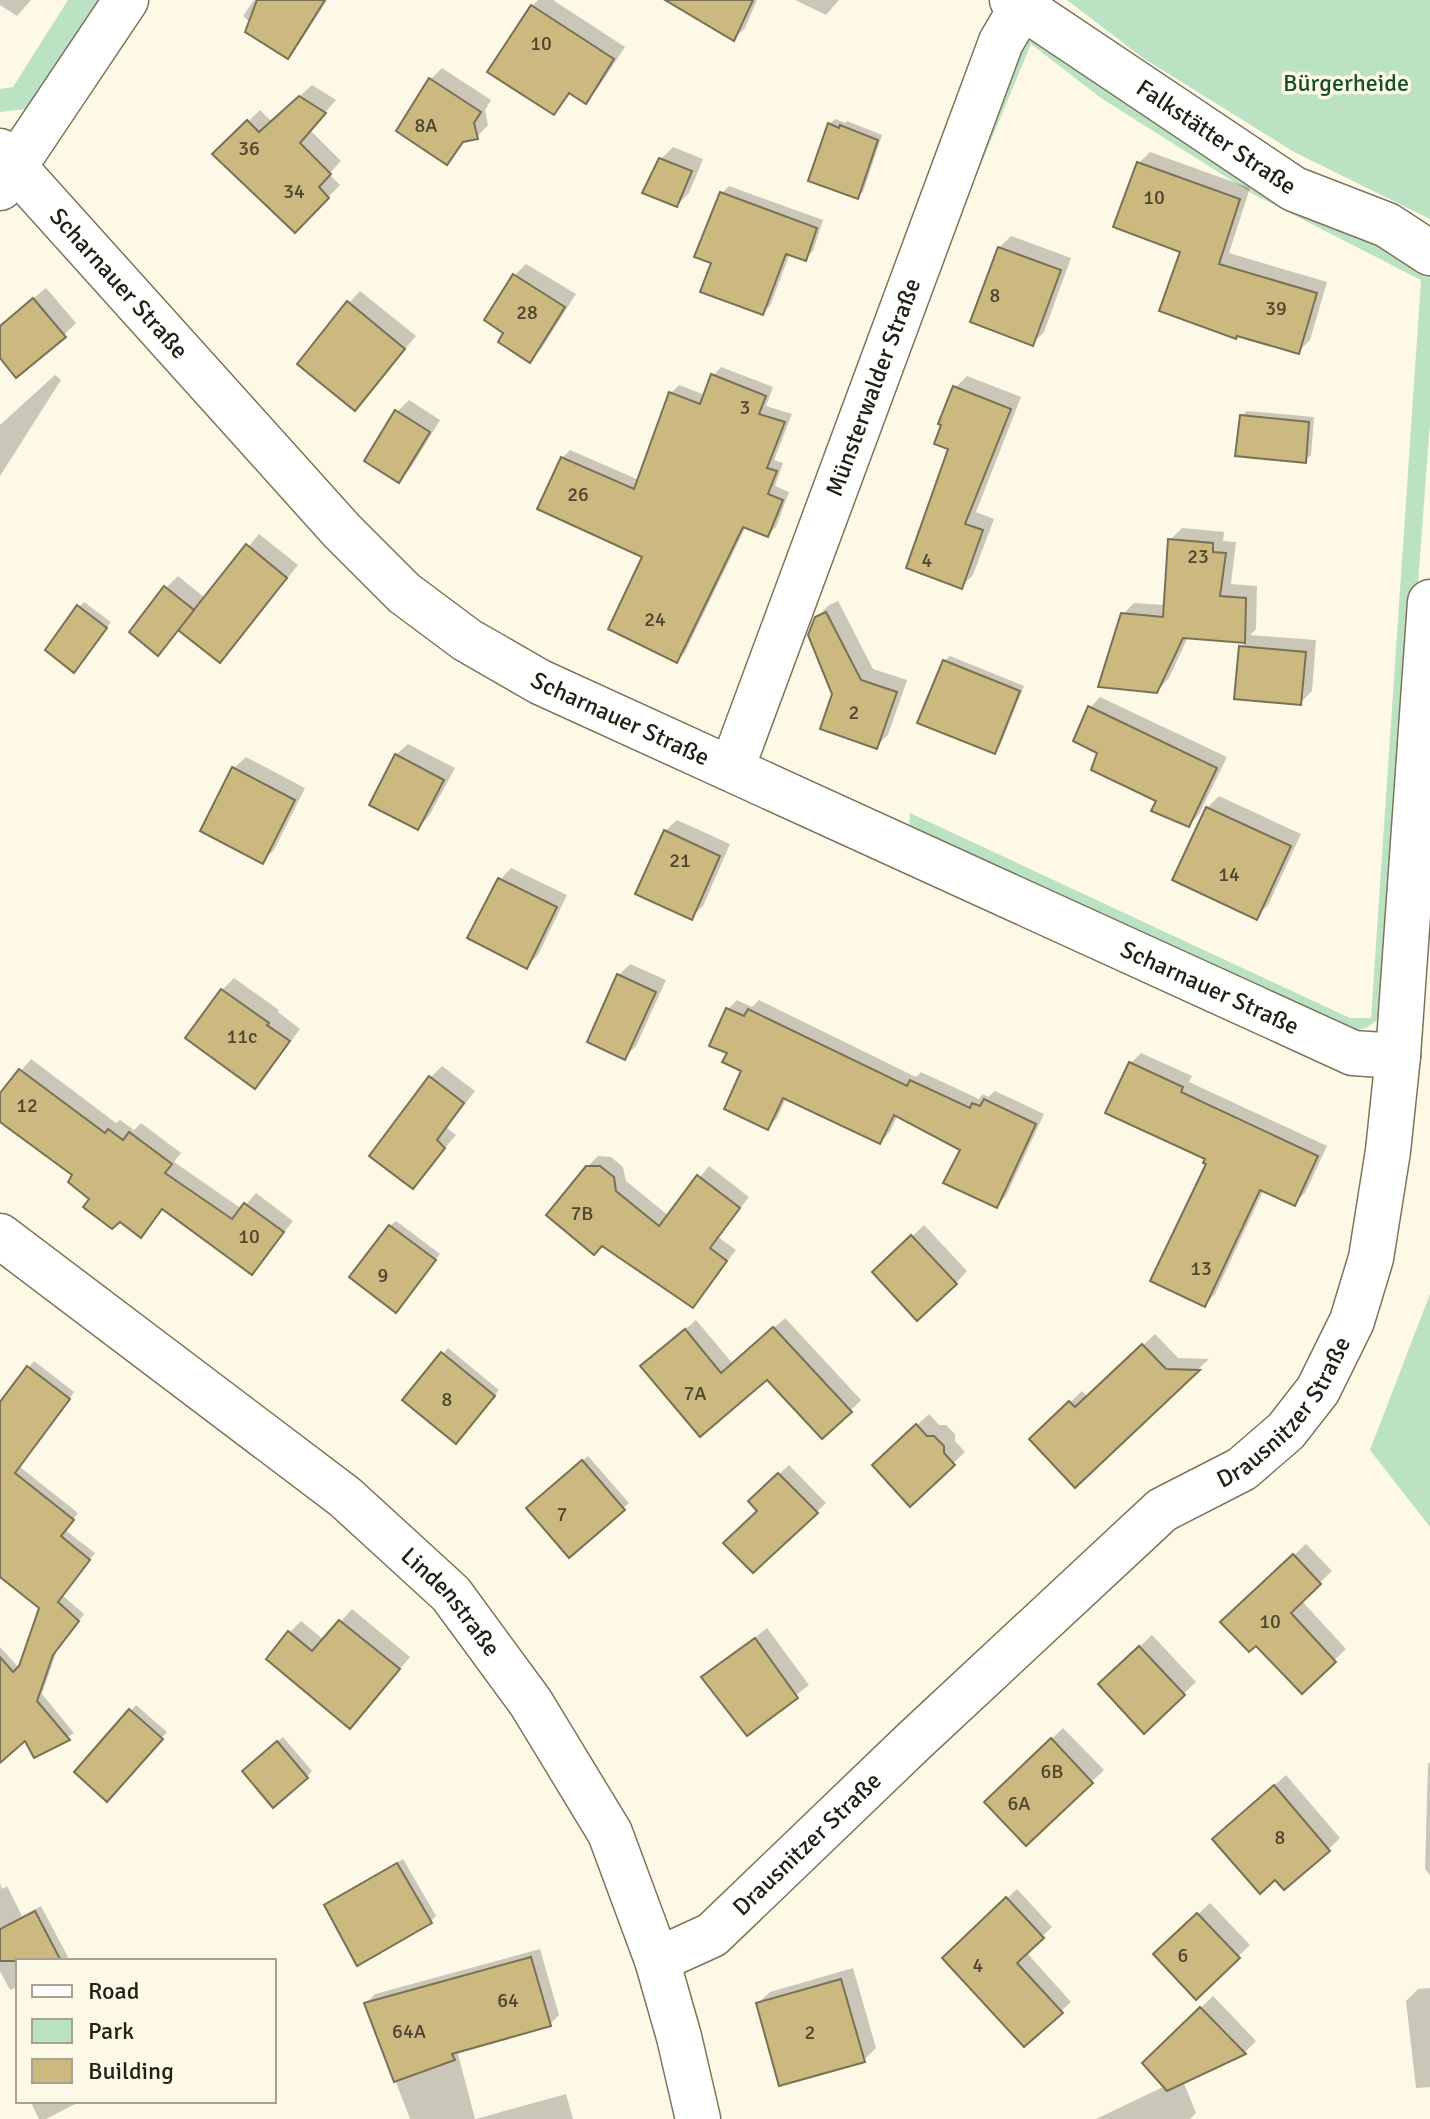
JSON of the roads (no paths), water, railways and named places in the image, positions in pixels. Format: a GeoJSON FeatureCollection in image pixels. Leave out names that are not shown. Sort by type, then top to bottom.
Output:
{"type":"FeatureCollection","features":[{"type":"Feature","properties":{"kind":"street"},"geometry":{"type":"LineString","coordinates":[[5,169],[126,0]]}},
{"type":"Feature","properties":{"kind":"street","name":"Falkstätter Straße"},"geometry":{"type":"LineString","coordinates":[[1016,4],[1294,189],[1387,225],[1430,253]]}},
{"type":"Feature","properties":{"kind":"street","name":"Münsterwalder Straße"},"geometry":{"type":"LineString","coordinates":[[732,768],[1016,4]]}},
{"type":"Feature","properties":{"kind":"street","name":"Scharnauer Straße"},"geometry":{"type":"LineString","coordinates":[[5,169],[342,531],[404,593],[467,640],[540,682],[1353,1053],[1398,1056]]}},
{"type":"Feature","properties":{"kind":"street","name":"Drausnitzer Straße"},"geometry":{"type":"LineString","coordinates":[[657,1960],[712,1935],[1162,1510],[1242,1469],[1286,1431],[1318,1390],[1352,1321],[1371,1258],[1388,1151],[1398,1056],[1430,602]]}},
{"type":"Feature","properties":{"kind":"street","name":"Lindenstraße"},"geometry":{"type":"LineString","coordinates":[[2,1242],[345,1497],[451,1594],[531,1703],[610,1833],[657,1960],[698,2119]]}},
{"type":"Feature","properties":{"kind":"park label","name":"Bürgerheide"},"geometry":{"type":"Point","coordinates":[1346,83]}}]}
